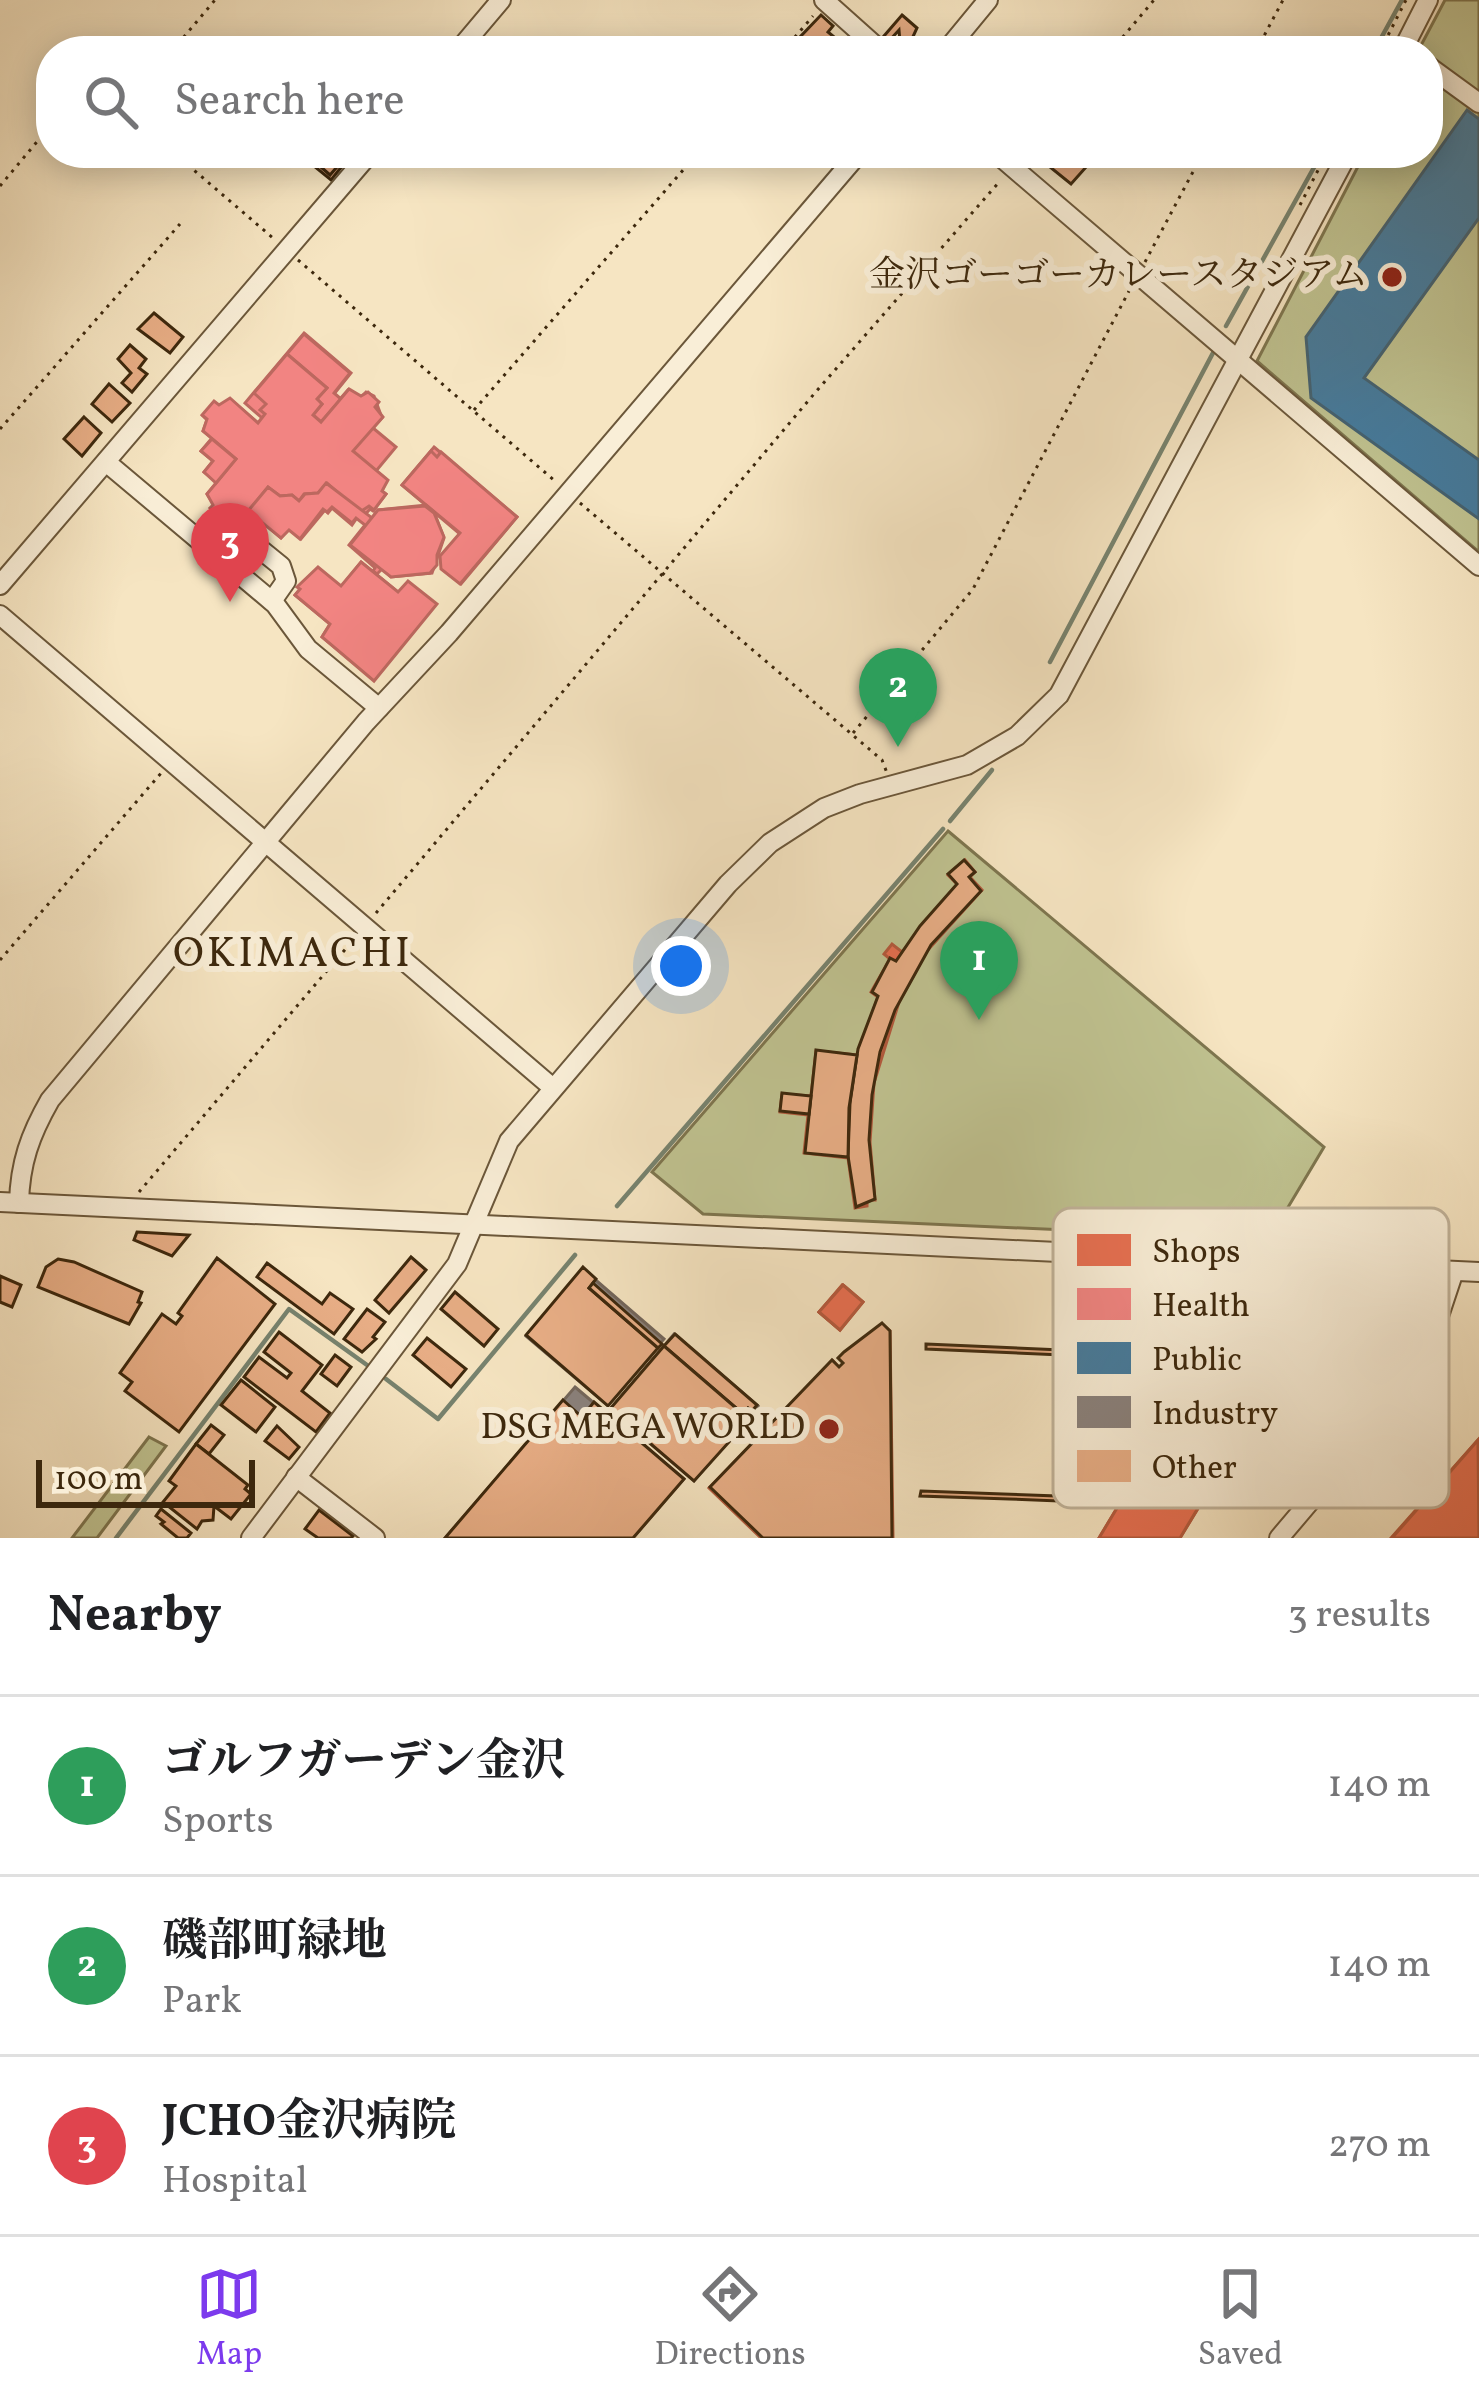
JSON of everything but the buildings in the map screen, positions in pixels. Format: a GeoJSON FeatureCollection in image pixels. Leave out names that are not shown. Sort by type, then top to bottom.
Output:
{"type":"FeatureCollection","features":[{"type":"Feature","properties":{"kind":"street"},"geometry":{"type":"LineString","coordinates":[[471,36],[501,0]]}},
{"type":"Feature","properties":{"kind":"street"},"geometry":{"type":"LineString","coordinates":[[825,0],[865,36]]}},
{"type":"Feature","properties":{"kind":"street"},"geometry":{"type":"LineString","coordinates":[[958,36],[988,0]]}},
{"type":"Feature","properties":{"kind":"street"},"geometry":{"type":"LineString","coordinates":[[1411,36],[1428,0]]}},
{"type":"Feature","properties":{"kind":"street"},"geometry":{"type":"LineString","coordinates":[[1443,77],[1479,103]]}},
{"type":"Feature","properties":{"kind":"street"},"geometry":{"type":"LineString","coordinates":[[0,585],[357,168]]}},
{"type":"Feature","properties":{"kind":"street"},"geometry":{"type":"LineString","coordinates":[[846,168],[449,633],[379,708],[50,1100],[29,1136],[10,1203],[1053,1253]]}},
{"type":"Feature","properties":{"kind":"street"},"geometry":{"type":"LineString","coordinates":[[1012,168],[1479,566]]}},
{"type":"Feature","properties":{"kind":"street"},"geometry":{"type":"LineString","coordinates":[[251,1538],[457,1264],[476,1226],[498,1160],[518,1128],[750,861],[824,808],[954,771],[982,758],[1017,736],[1059,695],[1340,168]]}},
{"type":"Feature","properties":{"kind":"street"},"geometry":{"type":"LineString","coordinates":[[106,462],[272,601],[308,649],[379,708]]}},
{"type":"Feature","properties":{"kind":"street"},"geometry":{"type":"LineString","coordinates":[[215,554],[228,539],[244,536],[281,566],[286,581],[272,601]]}},
{"type":"Feature","properties":{"kind":"street"},"geometry":{"type":"LineString","coordinates":[[0,615],[553,1088]]}},
{"type":"Feature","properties":{"kind":"street"},"geometry":{"type":"LineString","coordinates":[[1449,1271],[1479,1272]]}},
{"type":"Feature","properties":{"kind":"street"},"geometry":{"type":"LineString","coordinates":[[1449,1286],[1454,1271]]}},
{"type":"Feature","properties":{"kind":"street"},"geometry":{"type":"LineString","coordinates":[[296,1477],[374,1538]]}},
{"type":"Feature","properties":{"kind":"street"},"geometry":{"type":"LineString","coordinates":[[1279,1538],[1304,1508]]}},
{"type":"Feature","properties":{"kind":"path"},"geometry":{"type":"LineString","coordinates":[[185,36],[215,0]]}},
{"type":"Feature","properties":{"kind":"path"},"geometry":{"type":"LineString","coordinates":[[795,36],[825,0]]}},
{"type":"Feature","properties":{"kind":"path"},"geometry":{"type":"LineString","coordinates":[[1124,36],[1154,0]]}},
{"type":"Feature","properties":{"kind":"path"},"geometry":{"type":"LineString","coordinates":[[1264,36],[1283,0]]}},
{"type":"Feature","properties":{"kind":"path"},"geometry":{"type":"LineString","coordinates":[[1388,36],[1406,0]]}},
{"type":"Feature","properties":{"kind":"path"},"geometry":{"type":"LineString","coordinates":[[0,186],[36,143]]}},
{"type":"Feature","properties":{"kind":"path"},"geometry":{"type":"LineString","coordinates":[[191,168],[882,760],[892,785]]}},
{"type":"Feature","properties":{"kind":"path"},"geometry":{"type":"LineString","coordinates":[[472,411],[685,168]]}},
{"type":"Feature","properties":{"kind":"path"},"geometry":{"type":"LineString","coordinates":[[126,1208],[814,394],[1012,168]]}},
{"type":"Feature","properties":{"kind":"path"},"geometry":{"type":"LineString","coordinates":[[851,735],[973,589],[1194,168]]}},
{"type":"Feature","properties":{"kind":"path"},"geometry":{"type":"LineString","coordinates":[[1297,212],[1319,168]]}},
{"type":"Feature","properties":{"kind":"path"},"geometry":{"type":"LineString","coordinates":[[0,429],[180,224]]}},
{"type":"Feature","properties":{"kind":"path"},"geometry":{"type":"LineString","coordinates":[[0,960],[171,762]]}},
{"type":"Feature","properties":{"kind":"green space"},"geometry":{"type":"Polygon","coordinates":[[[1445,0],[1479,0],[1479,552],[1257,361],[1357,168],[1443,168],[1443,36],[1426,36],[1445,0]]]}},
{"type":"Feature","properties":{"kind":"green space"},"geometry":{"type":"Polygon","coordinates":[[[948,831],[1324,1147],[1288,1208],[1053,1208],[1053,1229],[703,1214],[652,1172],[948,831]]]}},
{"type":"Feature","properties":{"kind":"green space"},"geometry":{"type":"Polygon","coordinates":[[[149,1437],[166,1446],[97,1538],[72,1538],[149,1437]]]}},
{"type":"Feature","properties":{"kind":"waterway"},"geometry":{"type":"LineString","coordinates":[[1382,36],[1402,0]]}},
{"type":"Feature","properties":{"kind":"waterway"},"geometry":{"type":"LineString","coordinates":[[1226,326],[1314,168]]}},
{"type":"Feature","properties":{"kind":"waterway"},"geometry":{"type":"LineString","coordinates":[[1050,662],[1214,351]]}},
{"type":"Feature","properties":{"kind":"waterway"},"geometry":{"type":"LineString","coordinates":[[950,821],[992,770]]}},
{"type":"Feature","properties":{"kind":"waterway"},"geometry":{"type":"LineString","coordinates":[[617,1206],[943,829]]}},
{"type":"Feature","properties":{"kind":"waterway"},"geometry":{"type":"LineString","coordinates":[[386,1379],[438,1419],[575,1255]]}},
{"type":"Feature","properties":{"kind":"waterway"},"geometry":{"type":"LineString","coordinates":[[116,1538],[289,1309],[367,1365]]}},
{"type":"Feature","properties":{"kind":"place","name":"金沢ゴーゴーカレースタジアム"},"geometry":{"type":"Point","coordinates":[1392,277]}},
{"type":"Feature","properties":{"kind":"place","name":"JCHO金沢病院"},"geometry":{"type":"Point","coordinates":[230,602]}},
{"type":"Feature","properties":{"kind":"place","name":"磯部町緑地"},"geometry":{"type":"Point","coordinates":[898,747]}},
{"type":"Feature","properties":{"kind":"place","name":"ゴルフガーデン金沢"},"geometry":{"type":"Point","coordinates":[979,1020]}},
{"type":"Feature","properties":{"kind":"place","name":"DSG MEGA WORLD"},"geometry":{"type":"Point","coordinates":[829,1429]}},
{"type":"Feature","properties":{"kind":"district","name":"OKIMACHI"},"geometry":{"type":"Point","coordinates":[293,955]}}]}
